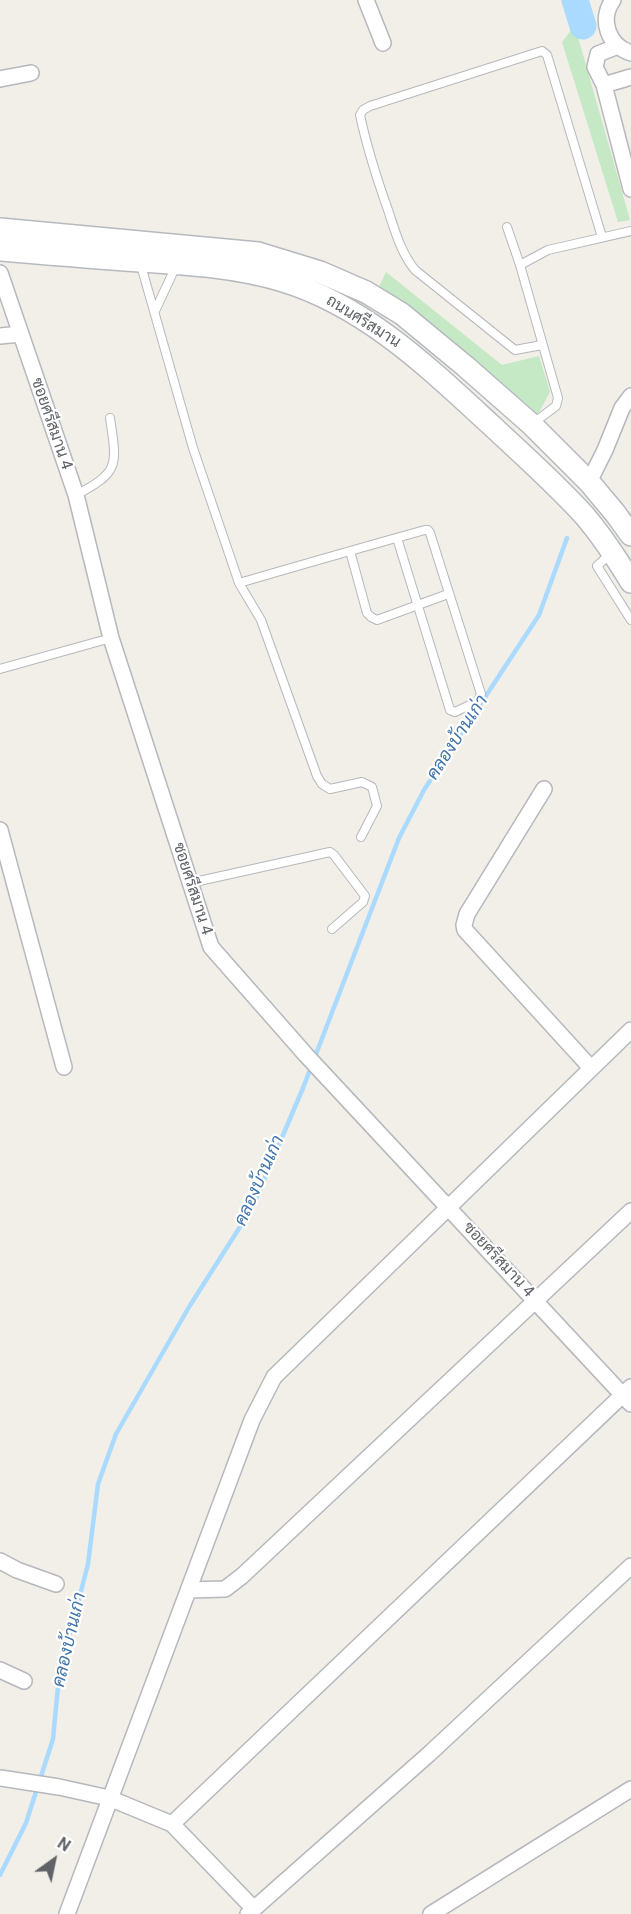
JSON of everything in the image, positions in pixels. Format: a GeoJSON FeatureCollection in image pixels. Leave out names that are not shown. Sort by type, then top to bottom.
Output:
{"type":"FeatureCollection","features":[{"type":"Feature","properties":{"kind":"main road","name":"ถนนศรีสมาน"},"geometry":{"type":"LineString","coordinates":[[0,229],[237,249],[290,261],[366,292],[402,314],[531,424],[589,482],[631,535]]}},
{"type":"Feature","properties":{"kind":"main road","name":"ถนนศรีสมาน"},"geometry":{"type":"LineString","coordinates":[[0,250],[240,271],[284,281],[327,298],[363,319],[400,345],[446,384],[551,481],[584,515],[613,552],[631,582]]}},
{"type":"Feature","properties":{"kind":"street"},"geometry":{"type":"LineString","coordinates":[[366,0],[382,44]]}},
{"type":"Feature","properties":{"kind":"street"},"geometry":{"type":"LineString","coordinates":[[613,0],[606,16],[607,27],[610,38],[624,50]]}},
{"type":"Feature","properties":{"kind":"street"},"geometry":{"type":"LineString","coordinates":[[624,50],[598,54],[595,67],[604,86],[628,160],[631,189]]}},
{"type":"Feature","properties":{"kind":"street"},"geometry":{"type":"LineString","coordinates":[[0,80],[31,73]]}},
{"type":"Feature","properties":{"kind":"street"},"geometry":{"type":"LineString","coordinates":[[604,86],[631,77]]}},
{"type":"Feature","properties":{"kind":"street","name":"ซอยศรีสมาน 4"},"geometry":{"type":"LineString","coordinates":[[0,273],[76,495],[111,638],[211,947],[306,1055],[628,1395]]}},
{"type":"Feature","properties":{"kind":"street"},"geometry":{"type":"LineString","coordinates":[[0,336],[20,334]]}},
{"type":"Feature","properties":{"kind":"street"},"geometry":{"type":"LineString","coordinates":[[589,482],[605,450],[620,411],[631,396]]}},
{"type":"Feature","properties":{"kind":"street"},"geometry":{"type":"LineString","coordinates":[[544,789],[467,914],[464,925],[473,939],[591,1068]]}},
{"type":"Feature","properties":{"kind":"street"},"geometry":{"type":"LineString","coordinates":[[0,830],[64,1067]]}},
{"type":"Feature","properties":{"kind":"street"},"geometry":{"type":"LineString","coordinates":[[67,1914],[252,1420],[274,1377],[631,1030]]}},
{"type":"Feature","properties":{"kind":"street"},"geometry":{"type":"LineString","coordinates":[[189,1590],[225,1589],[242,1576],[631,1211]]}},
{"type":"Feature","properties":{"kind":"street"},"geometry":{"type":"LineString","coordinates":[[172,1824],[628,1395]]}},
{"type":"Feature","properties":{"kind":"street"},"geometry":{"type":"LineString","coordinates":[[0,1561],[17,1570],[56,1584]]}},
{"type":"Feature","properties":{"kind":"street"},"geometry":{"type":"LineString","coordinates":[[0,1778],[109,1798],[172,1824],[251,1911],[429,1754],[631,1566]]}},
{"type":"Feature","properties":{"kind":"street"},"geometry":{"type":"LineString","coordinates":[[0,1670],[24,1681]]}},
{"type":"Feature","properties":{"kind":"street"},"geometry":{"type":"LineString","coordinates":[[431,1914],[631,1789]]}},
{"type":"Feature","properties":{"kind":"lane"},"geometry":{"type":"LineString","coordinates":[[543,345],[515,350],[415,270],[405,259],[366,147],[360,115],[370,106],[542,51],[547,55],[603,237]]}},
{"type":"Feature","properties":{"kind":"lane"},"geometry":{"type":"LineString","coordinates":[[507,227],[520,265],[558,402],[556,406],[531,424]]}},
{"type":"Feature","properties":{"kind":"lane"},"geometry":{"type":"LineString","coordinates":[[520,265],[548,250],[631,231]]}},
{"type":"Feature","properties":{"kind":"lane"},"geometry":{"type":"LineString","coordinates":[[140,261],[193,448],[239,583],[261,620],[317,776],[322,784],[330,789],[362,782],[372,787],[377,806],[361,837]]}},
{"type":"Feature","properties":{"kind":"lane"},"geometry":{"type":"LineString","coordinates":[[155,311],[177,264]]}},
{"type":"Feature","properties":{"kind":"lane"},"geometry":{"type":"LineString","coordinates":[[76,495],[100,483],[112,466],[114,449],[110,418]]}},
{"type":"Feature","properties":{"kind":"lane"},"geometry":{"type":"LineString","coordinates":[[239,583],[350,551],[397,538],[428,530],[481,694],[478,701],[455,711],[450,710],[397,538]]}},
{"type":"Feature","properties":{"kind":"lane"},"geometry":{"type":"LineString","coordinates":[[350,551],[367,613],[377,620],[448,594]]}},
{"type":"Feature","properties":{"kind":"lane"},"geometry":{"type":"LineString","coordinates":[[613,552],[597,566],[631,620]]}},
{"type":"Feature","properties":{"kind":"lane"},"geometry":{"type":"LineString","coordinates":[[0,669],[111,638]]}},
{"type":"Feature","properties":{"kind":"lane"},"geometry":{"type":"LineString","coordinates":[[190,883],[330,852],[364,896],[363,902],[332,929]]}},
{"type":"Feature","properties":{"kind":"green space"},"geometry":{"type":"Polygon","coordinates":[[[572,29],[578,37],[630,220],[618,222],[562,42],[572,29]]]}},
{"type":"Feature","properties":{"kind":"green space"},"geometry":{"type":"Polygon","coordinates":[[[386,272],[502,365],[539,356],[550,392],[538,414],[459,346],[433,332],[377,291],[386,272]]]}},
{"type":"Feature","properties":{"kind":"waterway","name":"คลองบ้านเก่า"},"geometry":{"type":"LineString","coordinates":[[575,0],[583,26]]}},
{"type":"Feature","properties":{"kind":"waterway","name":"คลองบ้านเก่า"},"geometry":{"type":"LineString","coordinates":[[0,1875],[26,1823],[53,1739],[59,1676],[88,1564],[98,1484],[116,1434],[189,1307],[252,1208],[303,1088],[399,838],[424,790],[539,615],[567,538]]}}]}
